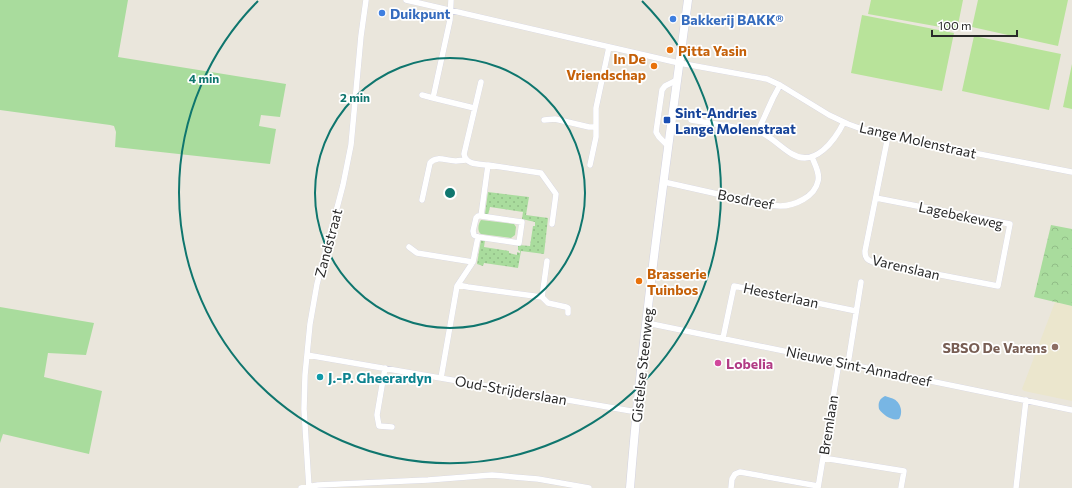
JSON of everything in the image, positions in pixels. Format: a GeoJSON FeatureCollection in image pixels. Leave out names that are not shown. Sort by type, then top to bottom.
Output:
{"type":"FeatureCollection","features":[{"type":"Feature","properties":{"kind":"main road","name":"Gistelse Steenweg"},"geometry":{"type":"LineString","coordinates":[[630,488],[640,373],[668,146],[688,0]]}},
{"type":"Feature","properties":{"kind":"street","name":"Zandstraat"},"geometry":{"type":"LineString","coordinates":[[309,487],[304,393],[312,311],[317,284],[343,185],[351,145],[361,36],[366,0]]}},
{"type":"Feature","properties":{"kind":"street","name":"Lange Molenstraat"},"geometry":{"type":"LineString","coordinates":[[406,0],[679,63],[767,79],[780,85],[817,108],[859,128],[888,136],[1072,172]]}},
{"type":"Feature","properties":{"kind":"street"},"geometry":{"type":"LineString","coordinates":[[433,98],[450,20],[451,0]]}},
{"type":"Feature","properties":{"kind":"street"},"geometry":{"type":"LineString","coordinates":[[590,165],[596,137],[596,108],[609,47]]}},
{"type":"Feature","properties":{"kind":"street"},"geometry":{"type":"LineString","coordinates":[[668,146],[656,132],[662,90],[665,86],[677,80]]}},
{"type":"Feature","properties":{"kind":"street"},"geometry":{"type":"LineString","coordinates":[[466,160],[464,154],[481,82]]}},
{"type":"Feature","properties":{"kind":"street"},"geometry":{"type":"LineString","coordinates":[[758,131],[780,85]]}},
{"type":"Feature","properties":{"kind":"street"},"geometry":{"type":"LineString","coordinates":[[422,96],[474,108]]}},
{"type":"Feature","properties":{"kind":"street"},"geometry":{"type":"LineString","coordinates":[[544,120],[555,120],[596,128]]}},
{"type":"Feature","properties":{"kind":"street"},"geometry":{"type":"LineString","coordinates":[[691,120],[758,131],[768,136],[794,155],[801,157],[812,157],[823,150],[833,140],[844,122]]}},
{"type":"Feature","properties":{"kind":"street","name":"Varenslaan"},"geometry":{"type":"LineString","coordinates":[[888,136],[866,251],[867,259],[873,262],[998,286]]}},
{"type":"Feature","properties":{"kind":"street","name":"Bosdreef"},"geometry":{"type":"LineString","coordinates":[[664,182],[772,205],[785,206],[805,198],[816,186],[818,182],[818,172],[812,157]]}},
{"type":"Feature","properties":{"kind":"street"},"geometry":{"type":"LineString","coordinates":[[422,200],[430,163],[432,160],[437,158],[456,161],[466,160],[470,163],[541,173],[556,194],[552,224]]}},
{"type":"Feature","properties":{"kind":"street"},"geometry":{"type":"LineString","coordinates":[[481,216],[488,165]]}},
{"type":"Feature","properties":{"kind":"street","name":"Lagebekeweg"},"geometry":{"type":"LineString","coordinates":[[876,198],[1010,224],[998,286]]}},
{"type":"Feature","properties":{"kind":"street"},"geometry":{"type":"LineString","coordinates":[[478,216],[522,222],[519,243],[478,237],[473,233],[473,226],[478,216]]}},
{"type":"Feature","properties":{"kind":"street"},"geometry":{"type":"LineString","coordinates":[[441,378],[458,285],[473,262],[478,237]]}},
{"type":"Feature","properties":{"kind":"street"},"geometry":{"type":"LineString","coordinates":[[409,247],[417,253],[473,262]]}},
{"type":"Feature","properties":{"kind":"street"},"geometry":{"type":"LineString","coordinates":[[542,298],[547,261]]}},
{"type":"Feature","properties":{"kind":"street"},"geometry":{"type":"LineString","coordinates":[[848,364],[861,282]]}},
{"type":"Feature","properties":{"kind":"street"},"geometry":{"type":"LineString","coordinates":[[458,285],[542,298],[545,302],[566,306],[568,308],[568,313]]}},
{"type":"Feature","properties":{"kind":"street","name":"Heesterlaan"},"geometry":{"type":"LineString","coordinates":[[723,338],[734,286],[856,311]]}},
{"type":"Feature","properties":{"kind":"street","name":"Nieuwe Sint-Annadreef"},"geometry":{"type":"LineString","coordinates":[[647,323],[1072,410]]}},
{"type":"Feature","properties":{"kind":"street","name":"Oud-Strijderslaan"},"geometry":{"type":"LineString","coordinates":[[307,355],[637,412]]}},
{"type":"Feature","properties":{"kind":"street","name":"Bremlaan"},"geometry":{"type":"LineString","coordinates":[[818,487],[839,362]]}},
{"type":"Feature","properties":{"kind":"street"},"geometry":{"type":"LineString","coordinates":[[385,368],[377,415],[379,426],[392,427]]}},
{"type":"Feature","properties":{"kind":"street"},"geometry":{"type":"LineString","coordinates":[[1016,488],[1026,400]]}},
{"type":"Feature","properties":{"kind":"street"},"geometry":{"type":"LineString","coordinates":[[823,458],[904,471],[901,488]]}},
{"type":"Feature","properties":{"kind":"street"},"geometry":{"type":"LineString","coordinates":[[730,488],[735,474],[740,472],[818,487]]}},
{"type":"Feature","properties":{"kind":"street"},"geometry":{"type":"LineString","coordinates":[[301,488],[492,475],[538,479],[589,488]]}},
{"type":"Feature","properties":{"kind":"shaded area","name":"SBSO De Varens"},"geometry":{"type":"Polygon","coordinates":[[[1055,302],[1072,306],[1072,401],[1024,391],[1022,389],[1055,302]]]}},
{"type":"Feature","properties":{"kind":"green space"},"geometry":{"type":"Polygon","coordinates":[[[0,0],[128,0],[118,57],[286,84],[280,117],[261,115],[259,126],[276,129],[270,164],[115,147],[116,132],[114,126],[0,110],[0,0]]]}},
{"type":"Feature","properties":{"kind":"green space"},"geometry":{"type":"Polygon","coordinates":[[[871,0],[963,0],[957,30],[868,14],[871,0]]]}},
{"type":"Feature","properties":{"kind":"green space"},"geometry":{"type":"Polygon","coordinates":[[[978,0],[1068,0],[1058,46],[972,27],[978,0]]]}},
{"type":"Feature","properties":{"kind":"green space"},"geometry":{"type":"Polygon","coordinates":[[[862,15],[954,33],[942,91],[851,73],[862,15]]]}},
{"type":"Feature","properties":{"kind":"green space"},"geometry":{"type":"Polygon","coordinates":[[[974,36],[1061,54],[1049,110],[962,91],[974,36]]]}},
{"type":"Feature","properties":{"kind":"green space"},"geometry":{"type":"Polygon","coordinates":[[[1072,64],[1072,109],[1063,107],[1072,64]]]}},
{"type":"Feature","properties":{"kind":"green space"},"geometry":{"type":"Polygon","coordinates":[[[488,192],[529,197],[526,215],[548,218],[544,254],[521,251],[518,268],[484,263],[483,266],[477,264],[481,240],[485,240],[484,247],[509,251],[509,253],[517,255],[517,252],[520,253],[518,250],[518,245],[530,246],[533,226],[535,226],[535,222],[522,219],[523,212],[490,207],[488,215],[485,214],[488,192]]]}},
{"type":"Feature","properties":{"kind":"green space"},"geometry":{"type":"Polygon","coordinates":[[[481,220],[514,224],[516,227],[515,235],[511,238],[481,234],[478,227],[481,220]]]}},
{"type":"Feature","properties":{"kind":"green space"},"geometry":{"type":"Polygon","coordinates":[[[1051,225],[1072,229],[1072,306],[1034,297],[1051,225]]]}},
{"type":"Feature","properties":{"kind":"green space"},"geometry":{"type":"Polygon","coordinates":[[[0,307],[94,323],[86,355],[48,353],[44,377],[102,391],[89,454],[3,434],[0,443],[0,307]]]}},
{"type":"Feature","properties":{"kind":"water"},"geometry":{"type":"Polygon","coordinates":[[[885,396],[894,399],[899,404],[901,413],[899,419],[888,417],[879,409],[879,401],[885,396]]]}},
{"type":"Feature","properties":{"kind":"place","name":"Duikpunt"},"geometry":{"type":"Point","coordinates":[382,13]}},
{"type":"Feature","properties":{"kind":"place","name":"Bakkerij BAKK®"},"geometry":{"type":"Point","coordinates":[673,19]}},
{"type":"Feature","properties":{"kind":"place","name":"Pitta Yasin"},"geometry":{"type":"Point","coordinates":[670,50]}},
{"type":"Feature","properties":{"kind":"place","name":"In De Vriendschap"},"geometry":{"type":"Point","coordinates":[654,66]}},
{"type":"Feature","properties":{"kind":"place","name":"Sint-Andries Lange Molenstraat"},"geometry":{"type":"Point","coordinates":[667,120]}},
{"type":"Feature","properties":{"kind":"place","name":"Brasserie Tuinbos"},"geometry":{"type":"Point","coordinates":[639,281]}},
{"type":"Feature","properties":{"kind":"place","name":"SBSO De Varens"},"geometry":{"type":"Point","coordinates":[1055,347]}},
{"type":"Feature","properties":{"kind":"place","name":"Lobelia"},"geometry":{"type":"Point","coordinates":[718,363]}},
{"type":"Feature","properties":{"kind":"place","name":"J.-P. Gheerardyn"},"geometry":{"type":"Point","coordinates":[320,377]}}]}
